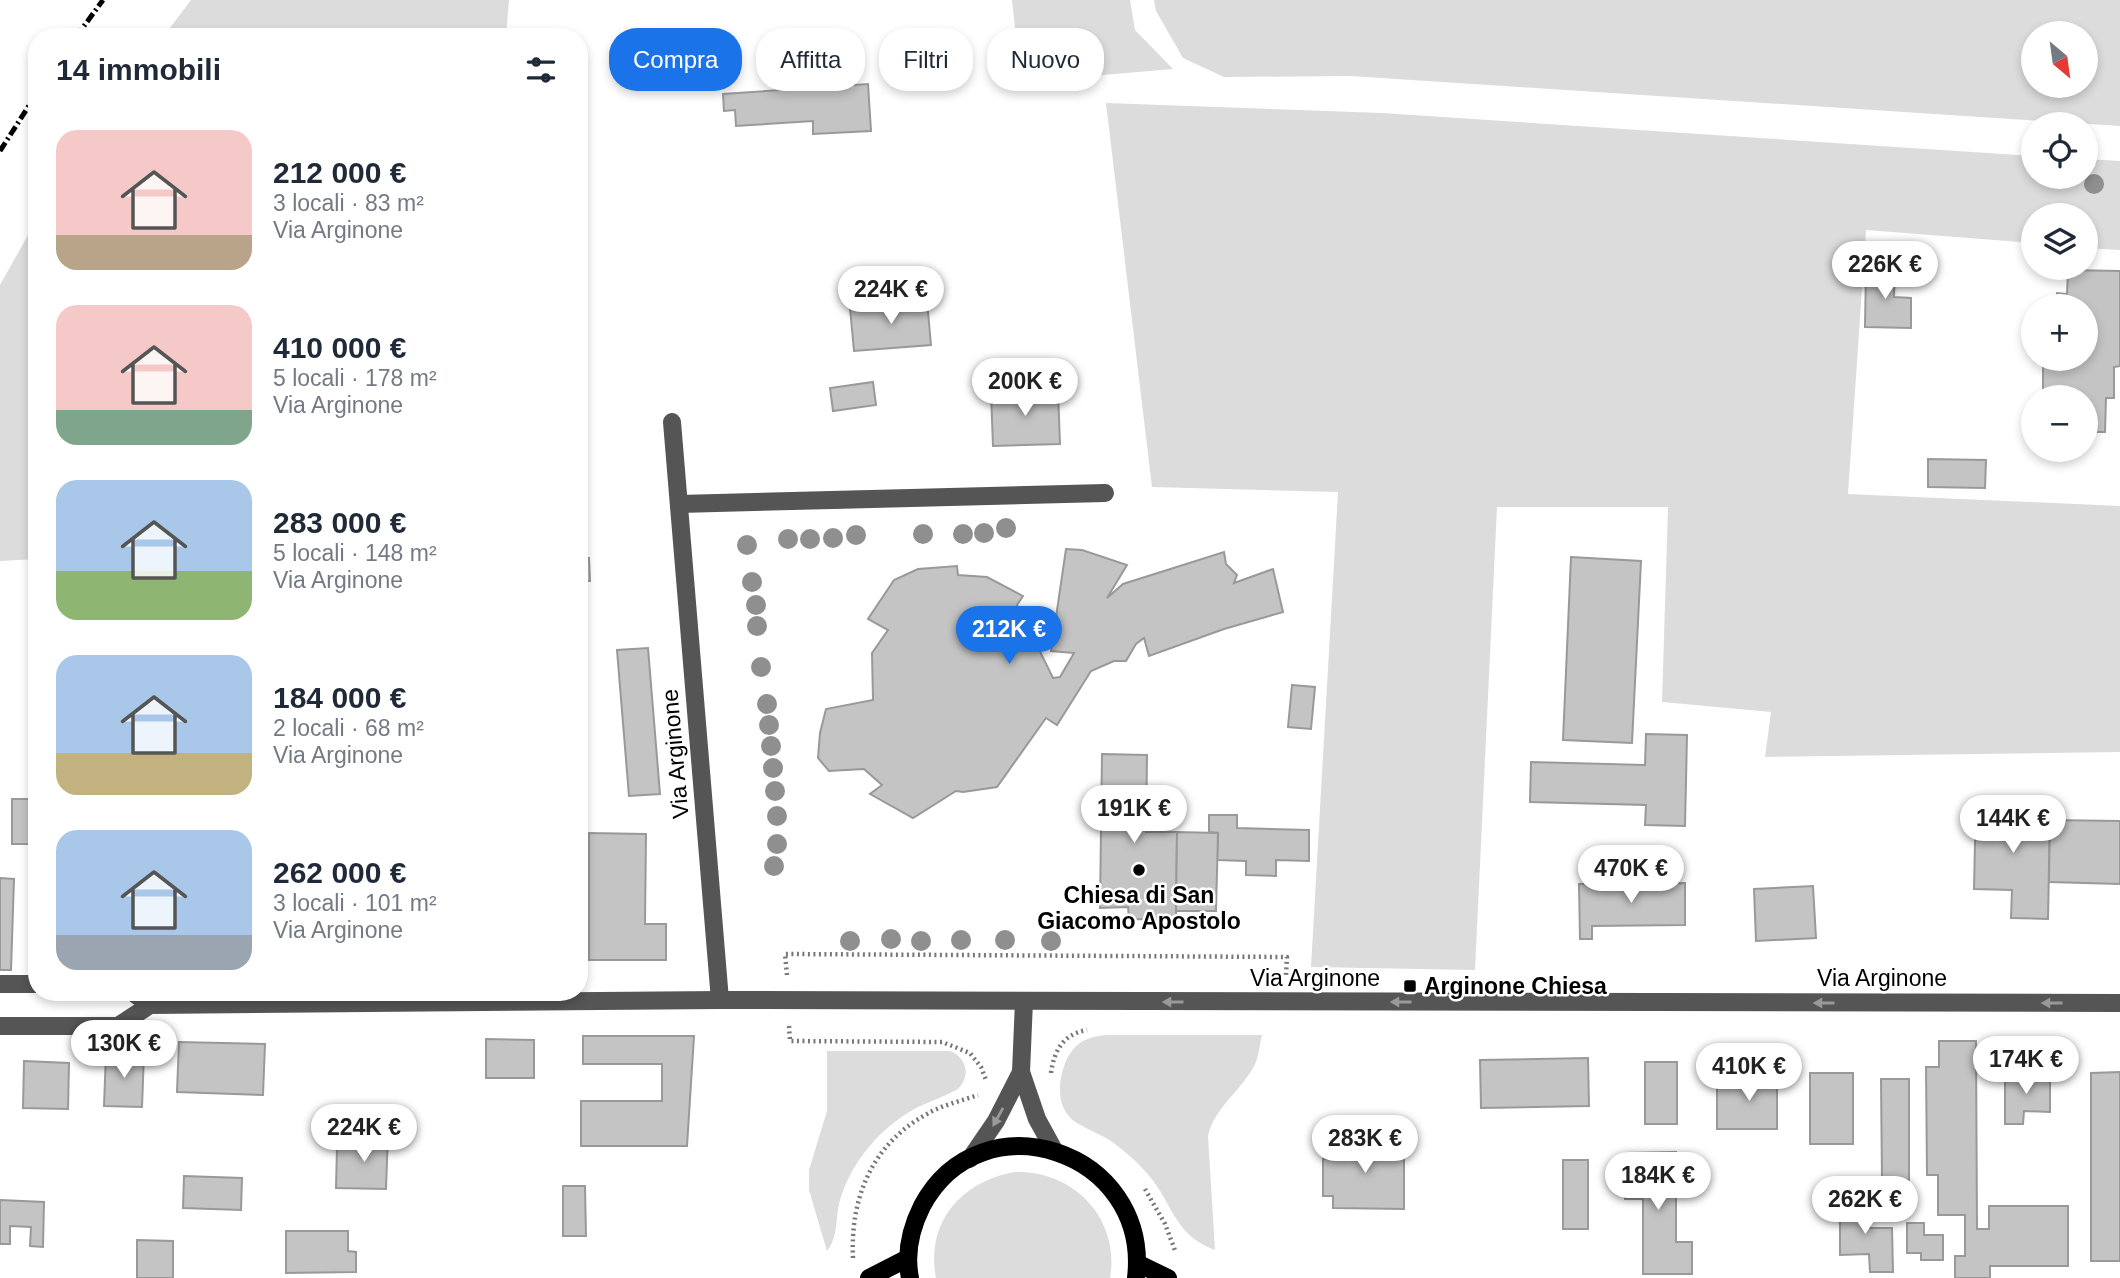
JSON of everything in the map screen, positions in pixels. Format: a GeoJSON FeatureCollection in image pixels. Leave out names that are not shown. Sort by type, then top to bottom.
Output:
{"type":"FeatureCollection","features":[{"type":"Feature","properties":{"kind":"main road"},"geometry":{"type":"LineString","coordinates":[[910,1278],[908,1258],[913,1227],[927,1198],[939,1182],[970,1159],[990,1151],[1029,1146],[1054,1150],[1084,1164],[1100,1176],[1120,1200],[1133,1229],[1136,1271],[1168,1278]]}},
{"type":"Feature","properties":{"kind":"main road"},"geometry":{"type":"LineString","coordinates":[[869,1278],[908,1258]]}},
{"type":"Feature","properties":{"kind":"street","name":"Via Arginone"},"geometry":{"type":"LineString","coordinates":[[671,422],[720,1000]]}},
{"type":"Feature","properties":{"kind":"street"},"geometry":{"type":"LineString","coordinates":[[678,504],[1105,493]]}},
{"type":"Feature","properties":{"kind":"street"},"geometry":{"type":"LineString","coordinates":[[0,984],[28,984]]}},
{"type":"Feature","properties":{"kind":"street","name":"Via Arginone"},"geometry":{"type":"LineString","coordinates":[[588,1000],[720,1000],[787,992],[1024,1001],[2120,1003]]}},
{"type":"Feature","properties":{"kind":"street"},"geometry":{"type":"LineString","coordinates":[[0,1026],[118,1026],[147,1001]]}},
{"type":"Feature","properties":{"kind":"street"},"geometry":{"type":"LineString","coordinates":[[1024,1001],[1021,1072],[1037,1119],[1054,1150]]}},
{"type":"Feature","properties":{"kind":"street"},"geometry":{"type":"LineString","coordinates":[[970,1159],[996,1121],[1021,1072]]}},
{"type":"Feature","properties":{"kind":"path"},"geometry":{"type":"LineString","coordinates":[[853,1262],[852,1232],[857,1202],[866,1176],[875,1163],[899,1136],[927,1114],[985,1089],[986,1076],[970,1053],[942,1042],[790,1041],[785,954],[1287,957],[1286,982]]}},
{"type":"Feature","properties":{"kind":"path"},"geometry":{"type":"LineString","coordinates":[[1051,1077],[1055,1053],[1066,1038],[1096,1028]]}},
{"type":"Feature","properties":{"kind":"path"},"geometry":{"type":"LineString","coordinates":[[1142,1184],[1177,1250]]}},
{"type":"Feature","properties":{"kind":"shaded area"},"geometry":{"type":"Polygon","coordinates":[[[191,0],[509,0],[507,28],[170,28],[191,0]]]}},
{"type":"Feature","properties":{"kind":"shaded area"},"geometry":{"type":"Polygon","coordinates":[[[1012,0],[1130,0],[1135,30],[1173,69],[1104,75],[1104,28],[1015,28],[1012,0]]]}},
{"type":"Feature","properties":{"kind":"shaded area"},"geometry":{"type":"Polygon","coordinates":[[[1154,0],[2120,0],[2120,126],[2098,125],[2098,112],[2021,112],[2021,120],[1351,76],[1224,77],[1183,58],[1156,11],[1154,0]]]}},
{"type":"Feature","properties":{"kind":"shaded area"},"geometry":{"type":"Polygon","coordinates":[[[1106,103],[1382,113],[2021,155],[2021,189],[2098,189],[2098,160],[2120,161],[2120,250],[2098,249],[2098,203],[2021,203],[2021,242],[1866,230],[1848,494],[2120,506],[2120,752],[1765,757],[1771,712],[1662,702],[1668,507],[1497,507],[1475,970],[1311,967],[1338,492],[1152,487],[1106,103]]]}},
{"type":"Feature","properties":{"kind":"shaded area"},"geometry":{"type":"Polygon","coordinates":[[[28,235],[28,559],[0,561],[0,285],[28,235]]]}},
{"type":"Feature","properties":{"kind":"shaded area"},"geometry":{"type":"Polygon","coordinates":[[[1108,1035],[1262,1035],[1251,1072],[1216,1116],[1208,1136],[1215,1250],[1189,1235],[1153,1180],[1131,1157],[1111,1141],[1077,1123],[1065,1111],[1060,1086],[1066,1061],[1083,1041],[1108,1035]]]}},
{"type":"Feature","properties":{"kind":"shaded area"},"geometry":{"type":"Polygon","coordinates":[[[827,1051],[950,1051],[960,1058],[966,1073],[958,1089],[918,1107],[892,1124],[860,1158],[845,1185],[838,1206],[833,1239],[827,1251],[809,1190],[809,1170],[827,1111],[827,1051]]]}},
{"type":"Feature","properties":{"kind":"shaded area"},"geometry":{"type":"Polygon","coordinates":[[[1015,1172],[1056,1179],[1074,1189],[1088,1202],[1100,1218],[1108,1236],[1110,1278],[936,1278],[936,1239],[951,1207],[979,1184],[1015,1172]]]}},
{"type":"Feature","properties":{"kind":"building"},"geometry":{"type":"Polygon","coordinates":[[[865,84],[868,84],[871,131],[813,134],[813,121],[736,126],[735,110],[724,111],[723,94],[865,91],[865,84]]]}},
{"type":"Feature","properties":{"kind":"building"},"geometry":{"type":"Polygon","coordinates":[[[1866,268],[1895,268],[1894,297],[1911,298],[1911,328],[1865,327],[1866,268]]]}},
{"type":"Feature","properties":{"kind":"building"},"geometry":{"type":"Polygon","coordinates":[[[2098,271],[2120,271],[2120,366],[2114,367],[2114,398],[2106,398],[2105,432],[2098,432],[2098,385],[2043,385],[2043,371],[2098,371],[2098,294],[2067,294],[2068,280],[2098,280],[2098,271]]]}},
{"type":"Feature","properties":{"kind":"building"},"geometry":{"type":"Polygon","coordinates":[[[927,301],[931,345],[854,351],[850,308],[927,301]]]}},
{"type":"Feature","properties":{"kind":"building"},"geometry":{"type":"Polygon","coordinates":[[[873,382],[876,405],[833,411],[830,388],[873,382]]]}},
{"type":"Feature","properties":{"kind":"building"},"geometry":{"type":"Polygon","coordinates":[[[1058,391],[1060,444],[993,446],[991,393],[1058,391]]]}},
{"type":"Feature","properties":{"kind":"building"},"geometry":{"type":"Polygon","coordinates":[[[1928,459],[1986,460],[1985,488],[1928,487],[1928,459]]]}},
{"type":"Feature","properties":{"kind":"building"},"geometry":{"type":"Polygon","coordinates":[[[1066,549],[1082,550],[1127,565],[1107,598],[1123,584],[1224,552],[1226,564],[1237,575],[1234,583],[1273,569],[1283,612],[1224,629],[1149,656],[1144,638],[1136,644],[1126,661],[1114,661],[1091,671],[1057,725],[1046,718],[997,787],[956,791],[913,818],[870,794],[882,785],[864,769],[829,771],[818,758],[826,709],[873,700],[872,653],[888,630],[868,619],[894,580],[918,569],[957,566],[958,575],[987,577],[1023,596],[1017,605],[1053,678],[1060,677],[1074,653],[1051,651],[1066,549]]]}},
{"type":"Feature","properties":{"kind":"building"},"geometry":{"type":"Polygon","coordinates":[[[1571,557],[1641,561],[1632,743],[1563,740],[1571,557]]]}},
{"type":"Feature","properties":{"kind":"building"},"geometry":{"type":"Polygon","coordinates":[[[588,558],[589,558],[588,581],[588,558]]]}},
{"type":"Feature","properties":{"kind":"building"},"geometry":{"type":"Polygon","coordinates":[[[648,648],[660,794],[629,796],[617,650],[648,648]]]}},
{"type":"Feature","properties":{"kind":"building"},"geometry":{"type":"Polygon","coordinates":[[[1292,685],[1315,687],[1311,729],[1288,727],[1292,685]]]}},
{"type":"Feature","properties":{"kind":"building"},"geometry":{"type":"Polygon","coordinates":[[[1646,734],[1687,735],[1685,826],[1645,825],[1646,805],[1530,802],[1531,762],[1645,765],[1646,734]]]}},
{"type":"Feature","properties":{"kind":"building","name":"Chiesa di San Giacomo Apostolo"},"geometry":{"type":"Polygon","coordinates":[[[1102,754],[1147,755],[1146,832],[1177,832],[1176,920],[1129,919],[1128,907],[1100,908],[1102,754]]]}},
{"type":"Feature","properties":{"kind":"building"},"geometry":{"type":"Polygon","coordinates":[[[1976,798],[2020,799],[2020,815],[2050,816],[2048,919],[2011,918],[2012,890],[1974,889],[1976,798]]]}},
{"type":"Feature","properties":{"kind":"building"},"geometry":{"type":"Polygon","coordinates":[[[12,799],[28,799],[28,844],[12,844],[12,799]]]}},
{"type":"Feature","properties":{"kind":"building"},"geometry":{"type":"Polygon","coordinates":[[[1209,815],[1237,815],[1237,828],[1309,830],[1309,861],[1276,860],[1276,876],[1246,875],[1246,861],[1217,860],[1218,833],[1209,832],[1209,815]]]}},
{"type":"Feature","properties":{"kind":"building"},"geometry":{"type":"Polygon","coordinates":[[[2050,820],[2120,821],[2120,884],[2049,882],[2050,820]]]}},
{"type":"Feature","properties":{"kind":"building"},"geometry":{"type":"Polygon","coordinates":[[[1177,832],[1218,833],[1216,911],[1176,911],[1177,832]]]}},
{"type":"Feature","properties":{"kind":"building"},"geometry":{"type":"Polygon","coordinates":[[[589,833],[646,834],[645,924],[666,924],[666,960],[589,960],[589,833]]]}},
{"type":"Feature","properties":{"kind":"building"},"geometry":{"type":"Polygon","coordinates":[[[0,878],[14,879],[11,970],[0,970],[0,878]]]}},
{"type":"Feature","properties":{"kind":"building"},"geometry":{"type":"Polygon","coordinates":[[[1685,883],[1685,925],[1592,926],[1592,939],[1580,939],[1579,884],[1685,883]]]}},
{"type":"Feature","properties":{"kind":"building"},"geometry":{"type":"Polygon","coordinates":[[[1813,886],[1816,938],[1756,941],[1754,889],[1813,886]]]}},
{"type":"Feature","properties":{"kind":"building"},"geometry":{"type":"Polygon","coordinates":[[[583,1036],[694,1036],[687,1146],[581,1146],[581,1101],[662,1101],[662,1064],[583,1064],[583,1036]]]}},
{"type":"Feature","properties":{"kind":"building"},"geometry":{"type":"Polygon","coordinates":[[[486,1039],[534,1040],[534,1078],[486,1078],[486,1039]]]}},
{"type":"Feature","properties":{"kind":"building"},"geometry":{"type":"Polygon","coordinates":[[[1939,1041],[1976,1041],[1977,1229],[1989,1229],[1989,1206],[2068,1206],[2068,1266],[1990,1266],[1990,1278],[1955,1278],[1955,1256],[1965,1256],[1965,1215],[1938,1215],[1938,1175],[1927,1175],[1926,1067],[1939,1067],[1939,1041]]]}},
{"type":"Feature","properties":{"kind":"building"},"geometry":{"type":"Polygon","coordinates":[[[179,1042],[265,1044],[263,1095],[177,1092],[179,1042]]]}},
{"type":"Feature","properties":{"kind":"building"},"geometry":{"type":"Polygon","coordinates":[[[106,1053],[144,1054],[142,1107],[104,1106],[106,1053]]]}},
{"type":"Feature","properties":{"kind":"building"},"geometry":{"type":"Polygon","coordinates":[[[1588,1058],[1589,1106],[1481,1108],[1480,1060],[1588,1058]]]}},
{"type":"Feature","properties":{"kind":"building"},"geometry":{"type":"Polygon","coordinates":[[[24,1061],[69,1063],[68,1109],[23,1108],[24,1061]]]}},
{"type":"Feature","properties":{"kind":"building"},"geometry":{"type":"Polygon","coordinates":[[[1645,1062],[1677,1062],[1677,1124],[1645,1124],[1645,1062]]]}},
{"type":"Feature","properties":{"kind":"building"},"geometry":{"type":"Polygon","coordinates":[[[1751,1070],[1777,1070],[1777,1129],[1717,1129],[1717,1086],[1752,1086],[1751,1070]]]}},
{"type":"Feature","properties":{"kind":"building"},"geometry":{"type":"Polygon","coordinates":[[[2120,1072],[2120,1261],[2091,1261],[2091,1073],[2120,1072]]]}},
{"type":"Feature","properties":{"kind":"building"},"geometry":{"type":"Polygon","coordinates":[[[1810,1073],[1853,1073],[1853,1144],[1810,1144],[1810,1073]]]}},
{"type":"Feature","properties":{"kind":"building"},"geometry":{"type":"Polygon","coordinates":[[[2005,1074],[2050,1074],[2050,1112],[2024,1111],[2023,1124],[2005,1124],[2005,1074]]]}},
{"type":"Feature","properties":{"kind":"building"},"geometry":{"type":"Polygon","coordinates":[[[1881,1079],[1909,1079],[1909,1180],[1882,1180],[1881,1079]]]}},
{"type":"Feature","properties":{"kind":"building"},"geometry":{"type":"Polygon","coordinates":[[[364,1133],[388,1134],[386,1189],[336,1188],[337,1147],[364,1148],[364,1133]]]}},
{"type":"Feature","properties":{"kind":"building"},"geometry":{"type":"Polygon","coordinates":[[[1332,1140],[1404,1141],[1404,1209],[1333,1208],[1333,1196],[1323,1196],[1323,1159],[1332,1159],[1332,1140]]]}},
{"type":"Feature","properties":{"kind":"building"},"geometry":{"type":"Polygon","coordinates":[[[1676,1152],[1676,1242],[1692,1242],[1692,1274],[1643,1274],[1643,1199],[1625,1199],[1626,1153],[1676,1152]]]}},
{"type":"Feature","properties":{"kind":"building"},"geometry":{"type":"Polygon","coordinates":[[[1563,1160],[1588,1160],[1588,1229],[1563,1229],[1563,1160]]]}},
{"type":"Feature","properties":{"kind":"building"},"geometry":{"type":"Polygon","coordinates":[[[184,1176],[242,1178],[241,1210],[183,1208],[184,1176]]]}},
{"type":"Feature","properties":{"kind":"building"},"geometry":{"type":"Polygon","coordinates":[[[563,1186],[585,1186],[586,1236],[563,1236],[563,1186]]]}},
{"type":"Feature","properties":{"kind":"building"},"geometry":{"type":"Polygon","coordinates":[[[1840,1199],[1870,1200],[1870,1228],[1892,1228],[1893,1272],[1870,1272],[1869,1254],[1840,1255],[1840,1199]]]}},
{"type":"Feature","properties":{"kind":"building"},"geometry":{"type":"Polygon","coordinates":[[[0,1200],[44,1202],[43,1247],[30,1246],[31,1227],[10,1226],[10,1244],[0,1244],[0,1200]]]}},
{"type":"Feature","properties":{"kind":"building"},"geometry":{"type":"Polygon","coordinates":[[[1907,1223],[1924,1223],[1924,1235],[1943,1235],[1943,1260],[1921,1260],[1921,1253],[1907,1253],[1907,1223]]]}},
{"type":"Feature","properties":{"kind":"building"},"geometry":{"type":"Polygon","coordinates":[[[286,1231],[348,1231],[348,1251],[356,1252],[356,1272],[286,1273],[286,1231]]]}},
{"type":"Feature","properties":{"kind":"building"},"geometry":{"type":"Polygon","coordinates":[[[137,1240],[173,1241],[173,1278],[137,1278],[137,1240]]]}},
{"type":"Feature","properties":{"kind":"railway"},"geometry":{"type":"LineString","coordinates":[[83,28],[103,0]]}},
{"type":"Feature","properties":{"kind":"railway"},"geometry":{"type":"LineString","coordinates":[[0,151],[28,107]]}},
{"type":"Feature","properties":{"kind":"place","name":"Chiesa di San Giacomo Apostolo"},"geometry":{"type":"Point","coordinates":[1139,870]}},
{"type":"Feature","properties":{"kind":"place","name":"Arginone Chiesa"},"geometry":{"type":"Point","coordinates":[1410,986]}}]}
